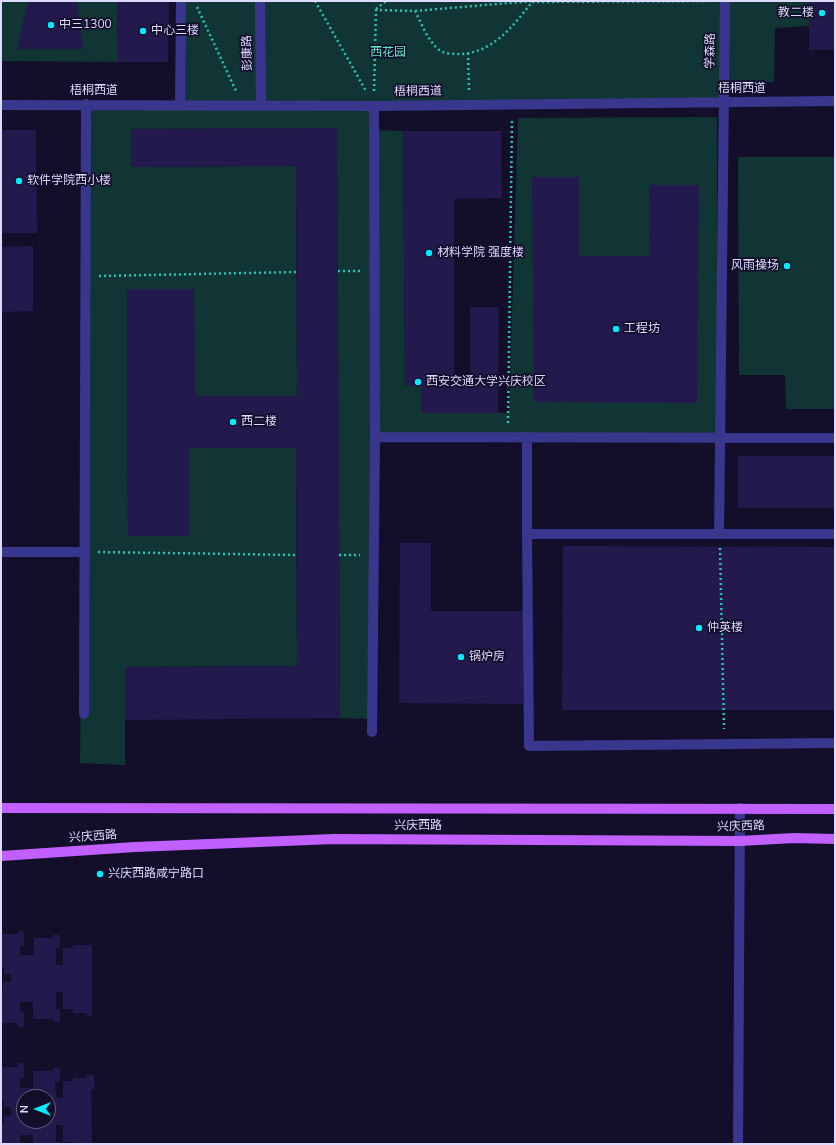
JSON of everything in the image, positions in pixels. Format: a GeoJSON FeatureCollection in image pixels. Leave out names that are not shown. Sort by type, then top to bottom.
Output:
{"type":"FeatureCollection","features":[{"type":"Feature","properties":{"kind":"main road","name":"兴庆西路"},"geometry":{"type":"LineString","coordinates":[[1,808],[835,808]]}},
{"type":"Feature","properties":{"kind":"main road","name":"兴庆西路"},"geometry":{"type":"LineString","coordinates":[[1,856],[135,847],[334,839],[740,842],[794,838],[835,839]]}},
{"type":"Feature","properties":{"kind":"street"},"geometry":{"type":"LineString","coordinates":[[180,105],[181,1]]}},
{"type":"Feature","properties":{"kind":"street","name":"彭康路"},"geometry":{"type":"LineString","coordinates":[[260,1],[262,105]]}},
{"type":"Feature","properties":{"kind":"street","name":"学森路"},"geometry":{"type":"LineString","coordinates":[[720,534],[725,1]]}},
{"type":"Feature","properties":{"kind":"street","name":"梧桐西道"},"geometry":{"type":"LineString","coordinates":[[1,105],[86,104],[374,106],[835,101]]}},
{"type":"Feature","properties":{"kind":"street"},"geometry":{"type":"LineString","coordinates":[[84,714],[86,104]]}},
{"type":"Feature","properties":{"kind":"street"},"geometry":{"type":"LineString","coordinates":[[372,732],[375,437],[374,106]]}},
{"type":"Feature","properties":{"kind":"street"},"geometry":{"type":"LineString","coordinates":[[375,437],[835,438]]}},
{"type":"Feature","properties":{"kind":"street"},"geometry":{"type":"LineString","coordinates":[[527,437],[529,746],[835,743]]}},
{"type":"Feature","properties":{"kind":"street"},"geometry":{"type":"LineString","coordinates":[[527,534],[835,534]]}},
{"type":"Feature","properties":{"kind":"street"},"geometry":{"type":"LineString","coordinates":[[1,552],[85,552]]}},
{"type":"Feature","properties":{"kind":"street"},"geometry":{"type":"LineString","coordinates":[[738,1144],[740,808]]}},
{"type":"Feature","properties":{"kind":"path"},"geometry":{"type":"LineString","coordinates":[[194,1],[244,106]]}},
{"type":"Feature","properties":{"kind":"path"},"geometry":{"type":"LineString","coordinates":[[315,1],[374,106]]}},
{"type":"Feature","properties":{"kind":"path"},"geometry":{"type":"LineString","coordinates":[[374,106],[376,10],[386,1]]}},
{"type":"Feature","properties":{"kind":"path"},"geometry":{"type":"LineString","coordinates":[[376,10],[415,11],[532,2],[708,1]]}},
{"type":"Feature","properties":{"kind":"path"},"geometry":{"type":"LineString","coordinates":[[415,11],[431,42],[440,51],[450,54],[468,53],[489,46],[513,26],[532,2]]}},
{"type":"Feature","properties":{"kind":"path"},"geometry":{"type":"LineString","coordinates":[[468,53],[470,104]]}},
{"type":"Feature","properties":{"kind":"path"},"geometry":{"type":"LineString","coordinates":[[508,437],[512,105]]}},
{"type":"Feature","properties":{"kind":"path"},"geometry":{"type":"LineString","coordinates":[[338,271],[374,271]]}},
{"type":"Feature","properties":{"kind":"path"},"geometry":{"type":"LineString","coordinates":[[85,277],[296,272]]}},
{"type":"Feature","properties":{"kind":"path"},"geometry":{"type":"LineString","coordinates":[[720,534],[725,744]]}},
{"type":"Feature","properties":{"kind":"path"},"geometry":{"type":"LineString","coordinates":[[85,552],[297,555]]}},
{"type":"Feature","properties":{"kind":"path"},"geometry":{"type":"LineString","coordinates":[[339,555],[374,555]]}},
{"type":"Feature","properties":{"kind":"green space"},"geometry":{"type":"Polygon","coordinates":[[[1,1],[117,1],[118,62],[1,61],[1,1]]]}},
{"type":"Feature","properties":{"kind":"green space","name":"西花园"},"geometry":{"type":"Polygon","coordinates":[[[181,1],[809,1],[809,26],[775,28],[774,82],[723,83],[723,102],[180,105],[181,1]]]}},
{"type":"Feature","properties":{"kind":"green space"},"geometry":{"type":"Polygon","coordinates":[[[86,104],[374,111],[374,130],[403,131],[405,386],[421,386],[421,413],[509,413],[518,118],[717,117],[717,436],[375,437],[372,719],[340,718],[337,128],[131,129],[131,167],[296,166],[297,396],[195,396],[194,289],[127,289],[128,536],[189,536],[189,448],[296,448],[297,666],[125,667],[125,765],[80,763],[86,104]]]}},
{"type":"Feature","properties":{"kind":"green space","name":"风雨操场"},"geometry":{"type":"Polygon","coordinates":[[[738,157],[835,157],[835,409],[786,409],[785,375],[739,375],[738,157]]]}},
{"type":"Feature","properties":{"kind":"building","name":"中三1300"},"geometry":{"type":"Polygon","coordinates":[[[28,1],[77,1],[83,49],[17,49],[28,1]]]}},
{"type":"Feature","properties":{"kind":"building","name":"中心三楼"},"geometry":{"type":"Polygon","coordinates":[[[117,1],[169,1],[168,62],[118,62],[117,1]]]}},
{"type":"Feature","properties":{"kind":"building","name":"教二楼"},"geometry":{"type":"Polygon","coordinates":[[[809,1],[835,1],[835,50],[809,50],[809,1]]]}},
{"type":"Feature","properties":{"kind":"building","name":"西二楼"},"geometry":{"type":"Polygon","coordinates":[[[337,128],[340,718],[125,720],[125,667],[297,666],[296,448],[189,448],[189,536],[128,536],[127,289],[194,289],[195,396],[297,396],[296,166],[131,167],[131,129],[337,128]]]}},
{"type":"Feature","properties":{"kind":"building","name":"软件学院西小楼"},"geometry":{"type":"Polygon","coordinates":[[[1,130],[36,130],[37,233],[1,233],[1,130]]]}},
{"type":"Feature","properties":{"kind":"building","name":"材料学院 强度楼"},"geometry":{"type":"Polygon","coordinates":[[[403,131],[501,131],[502,198],[454,199],[454,381],[470,382],[470,307],[499,307],[498,413],[421,413],[421,386],[405,386],[403,131]]]}},
{"type":"Feature","properties":{"kind":"building","name":"工程坊"},"geometry":{"type":"Polygon","coordinates":[[[532,177],[579,177],[579,256],[649,256],[650,185],[699,185],[697,403],[534,402],[532,177]]]}},
{"type":"Feature","properties":{"kind":"building"},"geometry":{"type":"Polygon","coordinates":[[[33,246],[33,311],[1,312],[1,247],[33,246]]]}},
{"type":"Feature","properties":{"kind":"building"},"geometry":{"type":"Polygon","coordinates":[[[738,456],[835,456],[835,508],[738,508],[738,456]]]}},
{"type":"Feature","properties":{"kind":"building","name":"锅炉房"},"geometry":{"type":"Polygon","coordinates":[[[400,543],[431,543],[431,611],[523,611],[523,704],[399,703],[400,543]]]}},
{"type":"Feature","properties":{"kind":"building","name":"仲英楼"},"geometry":{"type":"Polygon","coordinates":[[[563,546],[835,547],[835,710],[562,710],[563,546]]]}},
{"type":"Feature","properties":{"kind":"building"},"geometry":{"type":"Polygon","coordinates":[[[18,931],[24,931],[24,946],[20,946],[20,955],[34,955],[34,938],[53,938],[53,935],[60,935],[60,948],[56,948],[56,965],[63,965],[63,948],[73,948],[73,945],[92,945],[92,1016],[87,1016],[87,1013],[73,1013],[73,1009],[63,1009],[63,992],[56,992],[56,1009],[60,1009],[60,1022],[53,1022],[53,1019],[33,1019],[33,1002],[20,1002],[20,1012],[24,1012],[24,1027],[18,1027],[18,1023],[1,1023],[1,990],[3,990],[3,982],[11,982],[11,974],[4,974],[4,967],[1,967],[1,934],[18,934],[18,931]]]}},
{"type":"Feature","properties":{"kind":"building"},"geometry":{"type":"Polygon","coordinates":[[[18,1063],[24,1063],[24,1078],[20,1078],[20,1088],[33,1088],[33,1071],[53,1071],[53,1068],[60,1068],[60,1082],[55,1082],[55,1089],[16,1089],[16,1129],[56,1129],[56,1142],[60,1142],[60,1144],[33,1144],[33,1135],[20,1135],[20,1144],[1,1144],[1,1123],[4,1123],[4,1116],[11,1116],[11,1107],[4,1107],[4,1100],[1,1100],[1,1067],[18,1067],[18,1063]]]}},
{"type":"Feature","properties":{"kind":"building"},"geometry":{"type":"Polygon","coordinates":[[[87,1075],[94,1075],[95,1089],[91,1089],[92,1144],[73,1144],[73,1142],[63,1142],[63,1125],[56,1125],[56,1098],[63,1098],[63,1081],[73,1081],[73,1078],[87,1078],[87,1075]]]}},
{"type":"Feature","properties":{"kind":"place","name":"教二楼"},"geometry":{"type":"Point","coordinates":[822,13]}},
{"type":"Feature","properties":{"kind":"place","name":"中三1300"},"geometry":{"type":"Point","coordinates":[51,25]}},
{"type":"Feature","properties":{"kind":"place","name":"中心三楼"},"geometry":{"type":"Point","coordinates":[143,31]}},
{"type":"Feature","properties":{"kind":"place","name":"软件学院西小楼"},"geometry":{"type":"Point","coordinates":[19,181]}},
{"type":"Feature","properties":{"kind":"place","name":"材料学院 强度楼"},"geometry":{"type":"Point","coordinates":[429,253]}},
{"type":"Feature","properties":{"kind":"place","name":"风雨操场"},"geometry":{"type":"Point","coordinates":[787,266]}},
{"type":"Feature","properties":{"kind":"place","name":"工程坊"},"geometry":{"type":"Point","coordinates":[616,329]}},
{"type":"Feature","properties":{"kind":"place","name":"西安交通大学兴庆校区"},"geometry":{"type":"Point","coordinates":[418,382]}},
{"type":"Feature","properties":{"kind":"place","name":"西二楼"},"geometry":{"type":"Point","coordinates":[233,422]}},
{"type":"Feature","properties":{"kind":"place","name":"仲英楼"},"geometry":{"type":"Point","coordinates":[699,628]}},
{"type":"Feature","properties":{"kind":"place","name":"锅炉房"},"geometry":{"type":"Point","coordinates":[461,657]}},
{"type":"Feature","properties":{"kind":"place","name":"兴庆西路咸宁路口"},"geometry":{"type":"Point","coordinates":[100,874]}}]}
